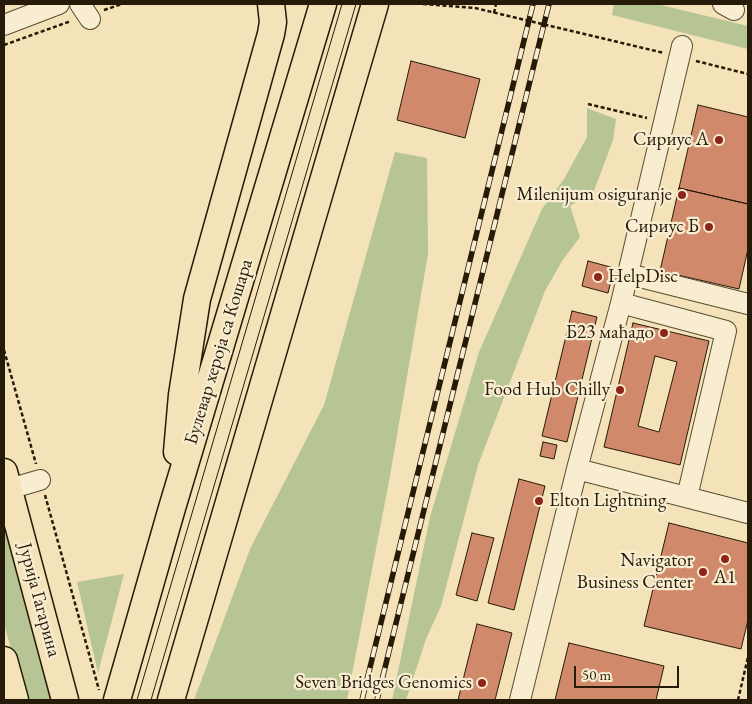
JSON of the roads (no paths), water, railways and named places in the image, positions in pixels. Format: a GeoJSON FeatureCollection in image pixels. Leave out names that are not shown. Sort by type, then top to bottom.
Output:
{"type":"FeatureCollection","features":[{"type":"Feature","properties":{"kind":"main road"},"geometry":{"type":"LineString","coordinates":[[172,508],[182,395],[197,299],[271,34],[273,22],[271,4]]}},
{"type":"Feature","properties":{"kind":"main road","name":"Булевар хероја са Кошара"},"geometry":{"type":"LineString","coordinates":[[100,698],[172,508],[323,4]]}},
{"type":"Feature","properties":{"kind":"main road"},"geometry":{"type":"LineString","coordinates":[[170,700],[375,4]]}},
{"type":"Feature","properties":{"kind":"main road","name":"Јурија Гагарина"},"geometry":{"type":"LineString","coordinates":[[6,480],[65,700]]}},
{"type":"Feature","properties":{"kind":"main road"},"geometry":{"type":"LineString","coordinates":[[53,655],[100,698]]}},
{"type":"Feature","properties":{"kind":"main road"},"geometry":{"type":"LineString","coordinates":[[4,660],[15,700]]}},
{"type":"Feature","properties":{"kind":"street"},"geometry":{"type":"LineString","coordinates":[[4,25],[59,4]]}},
{"type":"Feature","properties":{"kind":"street"},"geometry":{"type":"LineString","coordinates":[[520,700],[577,469],[621,303],[680,52]]}},
{"type":"Feature","properties":{"kind":"street"},"geometry":{"type":"LineString","coordinates":[[628,274],[748,304]]}},
{"type":"Feature","properties":{"kind":"street"},"geometry":{"type":"LineString","coordinates":[[621,303],[726,331],[687,497]]}},
{"type":"Feature","properties":{"kind":"street"},"geometry":{"type":"LineString","coordinates":[[577,469],[748,513]]}},
{"type":"Feature","properties":{"kind":"street"},"geometry":{"type":"LineString","coordinates":[[6,480],[40,480]]}},
{"type":"Feature","properties":{"kind":"tram line"},"geometry":{"type":"LineString","coordinates":[[137,700],[342,4]]}},
{"type":"Feature","properties":{"kind":"tram line"},"geometry":{"type":"LineString","coordinates":[[151,700],[356,4]]}},
{"type":"Feature","properties":{"kind":"railway"},"geometry":{"type":"LineString","coordinates":[[362,700],[533,4]]}},
{"type":"Feature","properties":{"kind":"railway"},"geometry":{"type":"LineString","coordinates":[[377,700],[549,4]]}},
{"type":"Feature","properties":{"kind":"place","name":"Сириус А"},"geometry":{"type":"Point","coordinates":[719,140]}},
{"type":"Feature","properties":{"kind":"place","name":"Milenijum osiguranje"},"geometry":{"type":"Point","coordinates":[682,195]}},
{"type":"Feature","properties":{"kind":"place","name":"Сириус Б"},"geometry":{"type":"Point","coordinates":[709,227]}},
{"type":"Feature","properties":{"kind":"place","name":"HelpDisc"},"geometry":{"type":"Point","coordinates":[598,277]}},
{"type":"Feature","properties":{"kind":"place","name":"Б23 маћадо"},"geometry":{"type":"Point","coordinates":[664,333]}},
{"type":"Feature","properties":{"kind":"place","name":"Food Hub Chilly"},"geometry":{"type":"Point","coordinates":[620,390]}},
{"type":"Feature","properties":{"kind":"place","name":"Elton Lightning"},"geometry":{"type":"Point","coordinates":[539,501]}},
{"type":"Feature","properties":{"kind":"place","name":"A1"},"geometry":{"type":"Point","coordinates":[725,559]}},
{"type":"Feature","properties":{"kind":"place","name":"Navigator Business Center"},"geometry":{"type":"Point","coordinates":[703,572]}},
{"type":"Feature","properties":{"kind":"place","name":"Seven Bridges Genomics"},"geometry":{"type":"Point","coordinates":[482,683]}}]}
